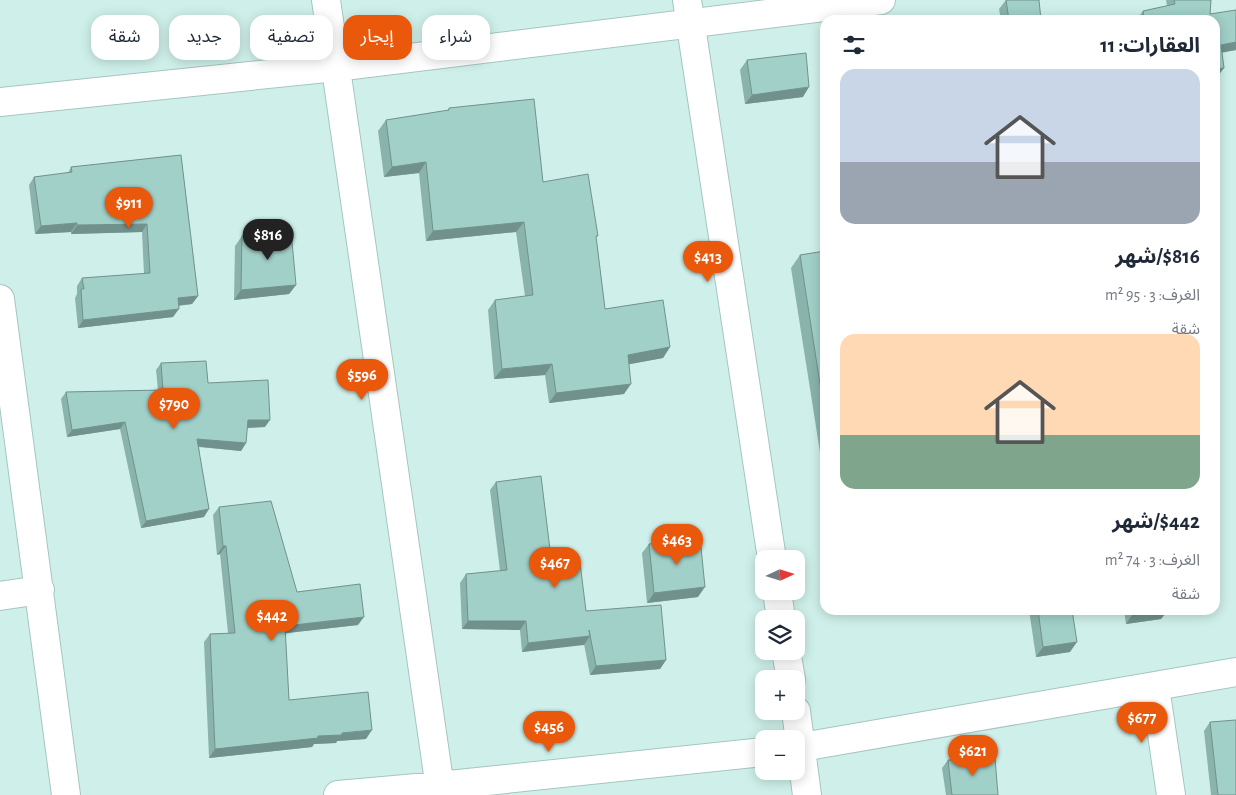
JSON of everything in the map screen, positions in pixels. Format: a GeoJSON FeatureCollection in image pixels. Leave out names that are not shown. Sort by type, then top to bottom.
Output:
{"type":"FeatureCollection","features":[{"type":"Feature","properties":{"kind":"street"},"geometry":{"type":"LineString","coordinates":[[326,0],[440,790]]}},
{"type":"Feature","properties":{"kind":"street"},"geometry":{"type":"LineString","coordinates":[[0,102],[336,67],[688,11],[881,0]]}},
{"type":"Feature","properties":{"kind":"street"},"geometry":{"type":"LineString","coordinates":[[688,11],[771,550]]}},
{"type":"Feature","properties":{"kind":"street"},"geometry":{"type":"LineString","coordinates":[[0,298],[66,795]]}},
{"type":"Feature","properties":{"kind":"street"},"geometry":{"type":"LineString","coordinates":[[0,596],[40,590]]}},
{"type":"Feature","properties":{"kind":"street"},"geometry":{"type":"LineString","coordinates":[[805,747],[1236,672]]}},
{"type":"Feature","properties":{"kind":"street"},"geometry":{"type":"LineString","coordinates":[[1155,687],[1171,795]]}},
{"type":"Feature","properties":{"kind":"street"},"geometry":{"type":"LineString","coordinates":[[338,795],[440,790],[755,753]]}},
{"type":"Feature","properties":{"kind":"street"},"geometry":{"type":"LineString","coordinates":[[805,779],[808,795]]}},
{"type":"Feature","properties":{"kind":"building"},"geometry":{"type":"Polygon","coordinates":[[[1006,0],[1039,0],[1040,15],[1008,15],[1006,0]]]}},
{"type":"Feature","properties":{"kind":"building"},"geometry":{"type":"Polygon","coordinates":[[[1174,0],[1211,0],[1210,14],[1236,10],[1236,42],[1221,45],[1224,68],[1220,68],[1220,15],[1143,15],[1143,11],[1175,4],[1174,0]]]}},
{"type":"Feature","properties":{"kind":"building"},"geometry":{"type":"Polygon","coordinates":[[[806,53],[809,87],[752,95],[747,60],[806,53]]]}},
{"type":"Feature","properties":{"kind":"building"},"geometry":{"type":"Polygon","coordinates":[[[534,99],[543,182],[588,174],[598,236],[596,236],[605,309],[663,300],[670,347],[628,355],[631,384],[556,393],[552,364],[502,369],[495,300],[533,295],[524,222],[433,231],[426,162],[392,167],[386,120],[449,110],[449,108],[534,99]]]}},
{"type":"Feature","properties":{"kind":"building"},"geometry":{"type":"Polygon","coordinates":[[[181,155],[198,296],[178,298],[179,309],[83,320],[81,289],[84,289],[82,278],[150,273],[147,224],[77,225],[77,223],[41,226],[34,177],[72,172],[71,167],[181,155]]]}},
{"type":"Feature","properties":{"kind":"building"},"geometry":{"type":"Polygon","coordinates":[[[291,231],[296,285],[241,290],[242,236],[291,231]]]}},
{"type":"Feature","properties":{"kind":"building"},"geometry":{"type":"Polygon","coordinates":[[[820,252],[820,384],[800,255],[820,252]]]}},
{"type":"Feature","properties":{"kind":"building"},"geometry":{"type":"Polygon","coordinates":[[[206,361],[208,383],[268,380],[270,420],[248,420],[246,443],[197,439],[209,509],[146,521],[125,422],[72,430],[66,392],[163,390],[161,363],[206,361]]]}},
{"type":"Feature","properties":{"kind":"building"},"geometry":{"type":"Polygon","coordinates":[[[541,476],[552,566],[580,563],[586,611],[661,605],[666,660],[596,666],[589,630],[590,636],[528,643],[526,621],[468,621],[466,574],[507,570],[496,482],[541,476]]]}},
{"type":"Feature","properties":{"kind":"building"},"geometry":{"type":"Polygon","coordinates":[[[271,501],[297,592],[360,584],[364,617],[285,626],[289,700],[368,692],[372,730],[215,749],[210,634],[235,633],[226,546],[223,546],[219,507],[271,501]]]}},
{"type":"Feature","properties":{"kind":"building"},"geometry":{"type":"Polygon","coordinates":[[[700,538],[705,587],[654,593],[649,544],[700,538]]]}},
{"type":"Feature","properties":{"kind":"building"},"geometry":{"type":"Polygon","coordinates":[[[1039,615],[1073,615],[1077,642],[1043,647],[1039,615]]]}},
{"type":"Feature","properties":{"kind":"building"},"geometry":{"type":"Polygon","coordinates":[[[1236,720],[1236,795],[1218,795],[1210,722],[1236,720]]]}},
{"type":"Feature","properties":{"kind":"building"},"geometry":{"type":"Polygon","coordinates":[[[995,758],[998,795],[952,795],[948,760],[995,758]]]}}]}
